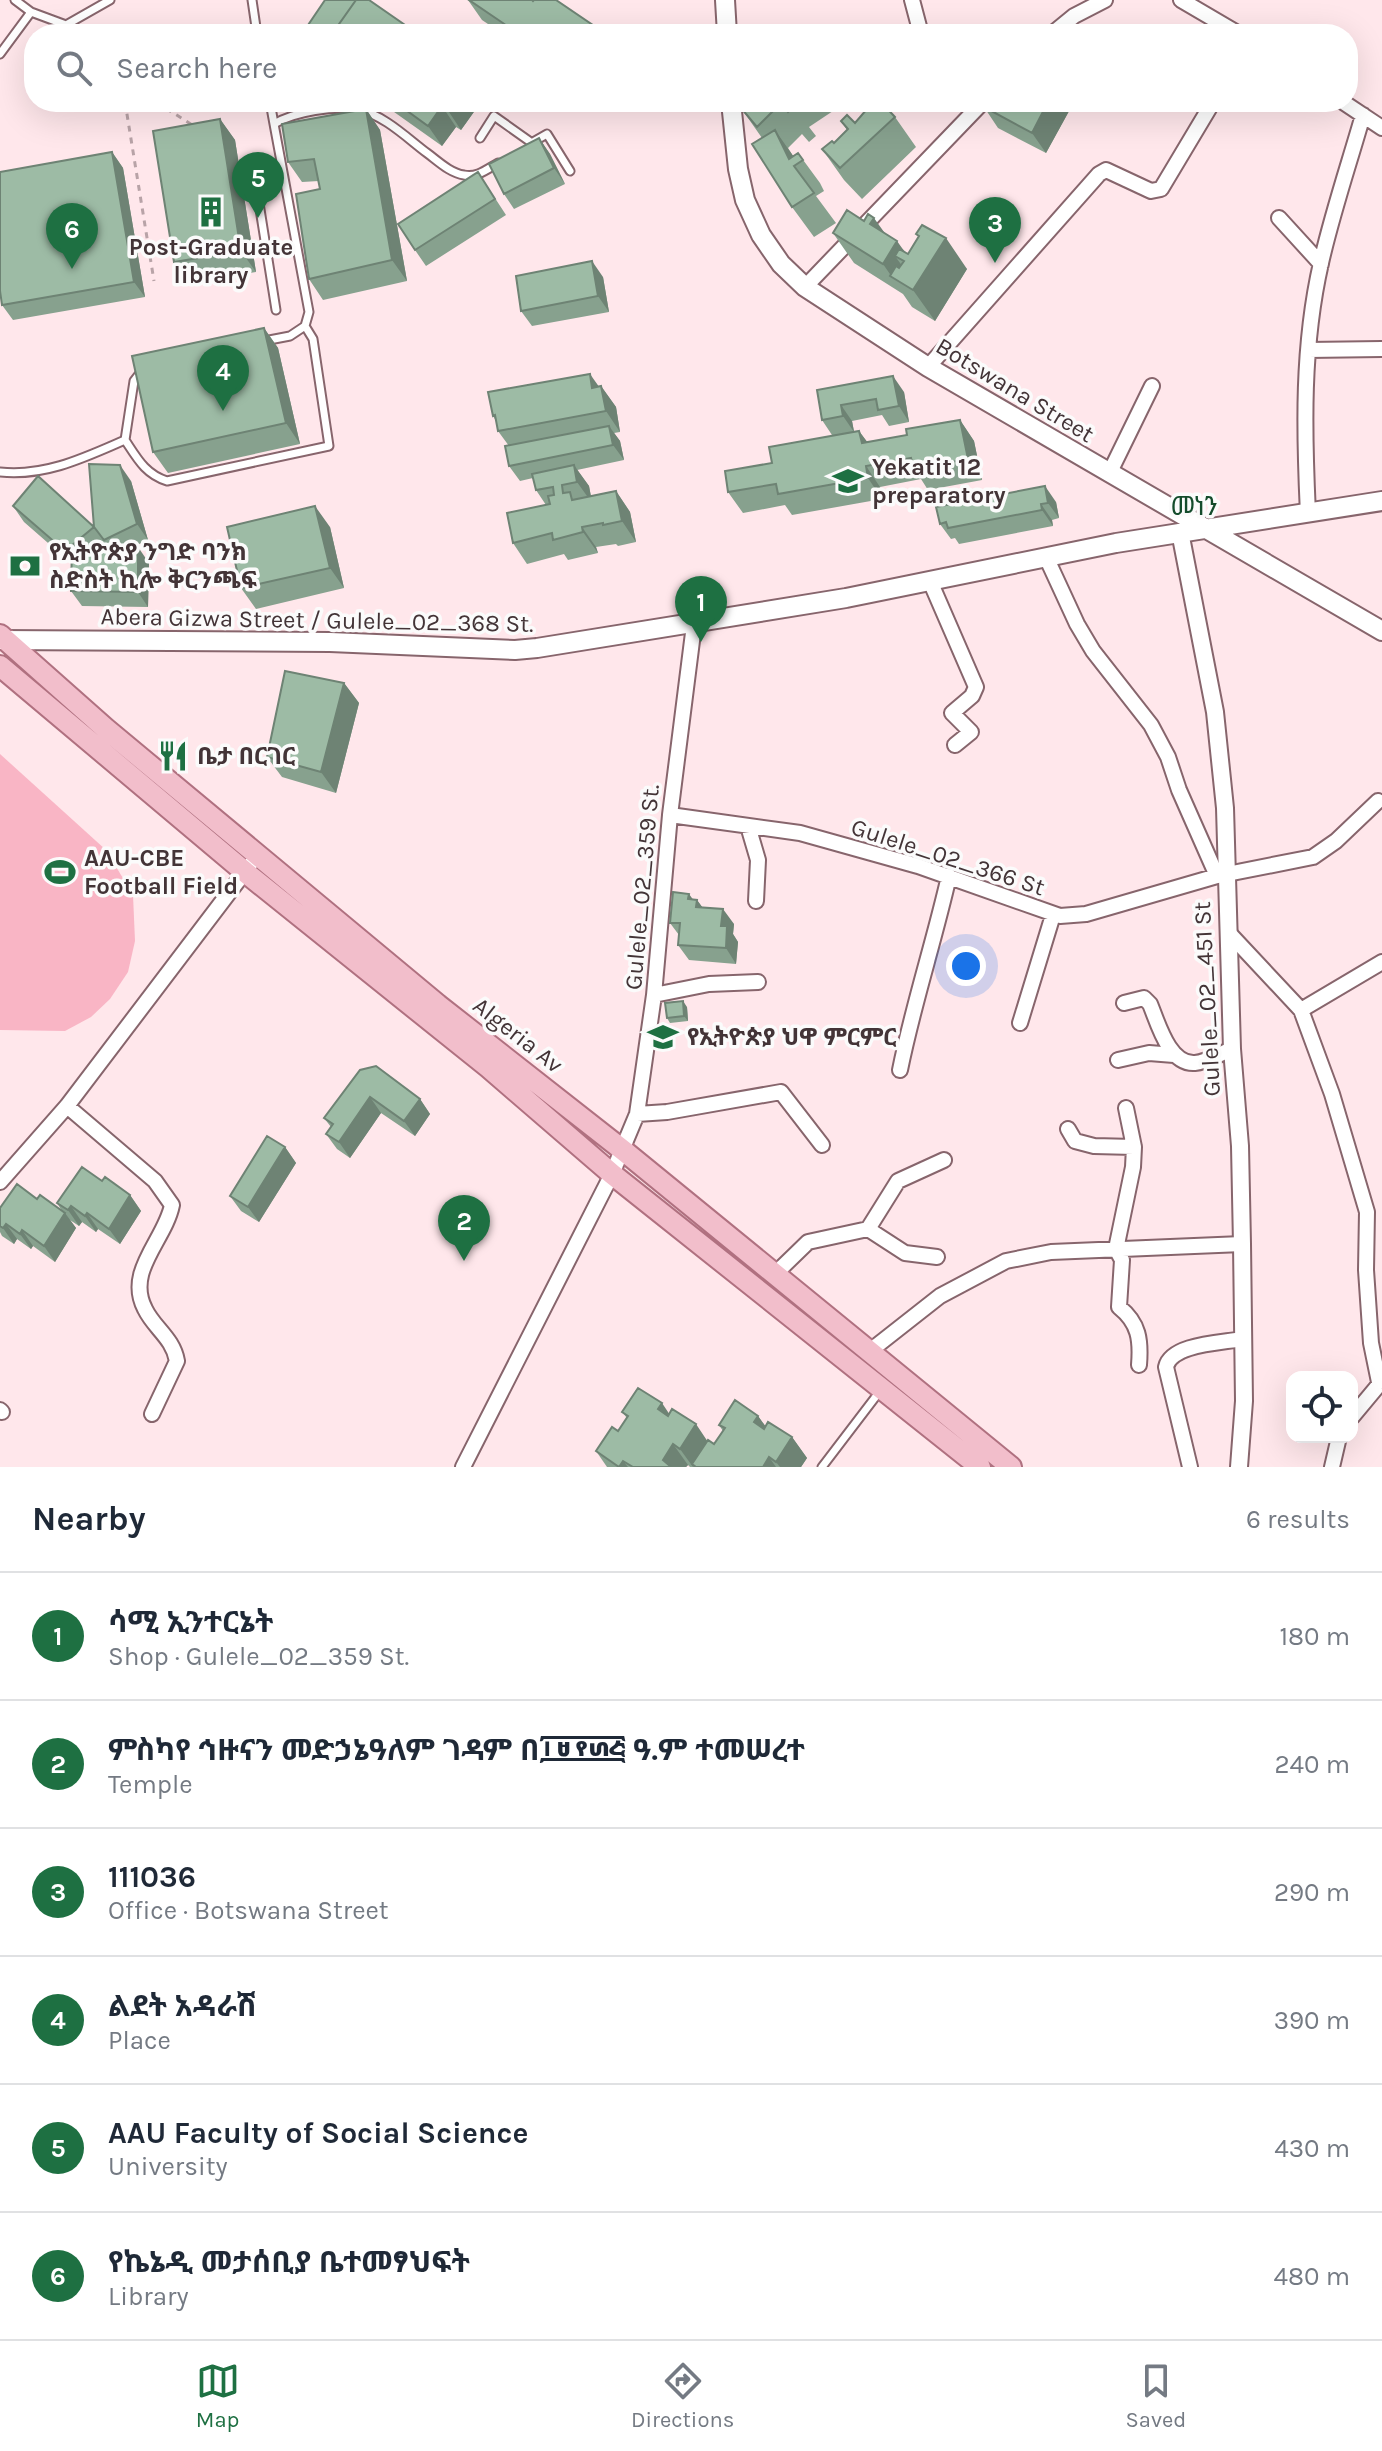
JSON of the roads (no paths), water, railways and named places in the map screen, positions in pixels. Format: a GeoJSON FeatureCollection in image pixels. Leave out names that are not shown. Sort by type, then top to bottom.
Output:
{"type":"FeatureCollection","features":[{"type":"Feature","properties":{"kind":"main road"},"geometry":{"type":"LineString","coordinates":[[725,0],[726,24]]}},
{"type":"Feature","properties":{"kind":"main road","name":"Botswana Street"},"geometry":{"type":"LineString","coordinates":[[732,112],[745,200],[761,235],[781,264],[805,287],[928,367],[1382,631]]}},
{"type":"Feature","properties":{"kind":"main road","name":"Abera Gizwa Street / Gulele_02_368 St."},"geometry":{"type":"LineString","coordinates":[[2,638],[330,642],[515,650],[694,625],[1180,532],[1382,501]]}},
{"type":"Feature","properties":{"kind":"main road","name":"Algeria Av"},"geometry":{"type":"LineString","coordinates":[[2,638],[106,729],[251,864],[612,1174],[980,1467]]}},
{"type":"Feature","properties":{"kind":"main road","name":"Algeria Av"},"geometry":{"type":"LineString","coordinates":[[0,666],[624,1151],[1011,1467]]}},
{"type":"Feature","properties":{"kind":"street"},"geometry":{"type":"LineString","coordinates":[[912,0],[918,24]]}},
{"type":"Feature","properties":{"kind":"street"},"geometry":{"type":"LineString","coordinates":[[1064,24],[1105,0]]}},
{"type":"Feature","properties":{"kind":"street"},"geometry":{"type":"LineString","coordinates":[[1181,0],[1222,24]]}},
{"type":"Feature","properties":{"kind":"street"},"geometry":{"type":"LineString","coordinates":[[805,287],[973,112]]}},
{"type":"Feature","properties":{"kind":"street"},"geometry":{"type":"LineString","coordinates":[[928,367],[1099,174],[1106,170],[1151,191],[1161,189],[1207,112]]}},
{"type":"Feature","properties":{"kind":"street"},"geometry":{"type":"LineString","coordinates":[[1358,112],[1382,128]]}},
{"type":"Feature","properties":{"kind":"street"},"geometry":{"type":"LineString","coordinates":[[1308,514],[1303,421],[1308,350],[1321,264],[1363,115]]}},
{"type":"Feature","properties":{"kind":"street"},"geometry":{"type":"LineString","coordinates":[[1279,218],[1321,264]]}},
{"type":"Feature","properties":{"kind":"street"},"geometry":{"type":"LineString","coordinates":[[1308,350],[1382,349]]}},
{"type":"Feature","properties":{"kind":"street"},"geometry":{"type":"LineString","coordinates":[[1109,474],[1152,386]]}},
{"type":"Feature","properties":{"kind":"street","name":"Gulele_02_451 St"},"geometry":{"type":"LineString","coordinates":[[1180,532],[1215,712],[1225,808],[1221,876],[1228,932],[1232,1049],[1240,1146],[1244,1401],[1239,1467]]}},
{"type":"Feature","properties":{"kind":"street"},"geometry":{"type":"LineString","coordinates":[[1047,559],[1093,651],[1156,736],[1221,876]]}},
{"type":"Feature","properties":{"kind":"street"},"geometry":{"type":"LineString","coordinates":[[930,581],[976,687],[972,696],[952,713],[971,732],[955,745]]}},
{"type":"Feature","properties":{"kind":"street","name":"Gulele_02_359 St."},"geometry":{"type":"LineString","coordinates":[[463,1467],[624,1151],[637,1114],[654,995],[670,815],[694,625]]}},
{"type":"Feature","properties":{"kind":"street","name":"Gulele_02_366 St"},"geometry":{"type":"LineString","coordinates":[[670,815],[800,833],[949,876],[1053,915],[1086,914],[1221,876],[1313,857],[1336,841],[1378,801]]}},
{"type":"Feature","properties":{"kind":"street"},"geometry":{"type":"LineString","coordinates":[[748,826],[758,860],[756,901]]}},
{"type":"Feature","properties":{"kind":"street"},"geometry":{"type":"LineString","coordinates":[[0,1182],[67,1106],[251,864]]}},
{"type":"Feature","properties":{"kind":"street"},"geometry":{"type":"LineString","coordinates":[[900,1070],[913,1007],[934,941],[949,876]]}},
{"type":"Feature","properties":{"kind":"street"},"geometry":{"type":"LineString","coordinates":[[1020,1023],[1053,915]]}},
{"type":"Feature","properties":{"kind":"street"},"geometry":{"type":"LineString","coordinates":[[1228,932],[1301,1010],[1332,1094],[1375,1231],[1366,1270],[1371,1343],[1381,1382],[1358,1410]]}},
{"type":"Feature","properties":{"kind":"street"},"geometry":{"type":"LineString","coordinates":[[1301,1010],[1382,962]]}},
{"type":"Feature","properties":{"kind":"street"},"geometry":{"type":"LineString","coordinates":[[654,995],[709,984],[758,982]]}},
{"type":"Feature","properties":{"kind":"street"},"geometry":{"type":"LineString","coordinates":[[1124,1003],[1144,998],[1150,1004],[1174,1055]]}},
{"type":"Feature","properties":{"kind":"street"},"geometry":{"type":"LineString","coordinates":[[1118,1060],[1149,1053],[1174,1055],[1196,1063],[1232,1049]]}},
{"type":"Feature","properties":{"kind":"street"},"geometry":{"type":"LineString","coordinates":[[637,1114],[667,1112],[781,1092],[822,1145]]}},
{"type":"Feature","properties":{"kind":"street"},"geometry":{"type":"LineString","coordinates":[[67,1106],[155,1181],[172,1205],[139,1279],[139,1294],[146,1311],[168,1338],[177,1361],[152,1414]]}},
{"type":"Feature","properties":{"kind":"street"},"geometry":{"type":"LineString","coordinates":[[1126,1108],[1134,1147],[1133,1167],[1116,1249],[1122,1260],[1119,1307],[1129,1315],[1138,1330],[1141,1344],[1139,1365]]}},
{"type":"Feature","properties":{"kind":"street"},"geometry":{"type":"LineString","coordinates":[[1068,1129],[1075,1141],[1134,1147]]}},
{"type":"Feature","properties":{"kind":"street"},"geometry":{"type":"LineString","coordinates":[[868,1229],[898,1181],[944,1160]]}},
{"type":"Feature","properties":{"kind":"street"},"geometry":{"type":"LineString","coordinates":[[774,1275],[808,1242],[868,1229],[905,1253],[937,1257]]}},
{"type":"Feature","properties":{"kind":"street"},"geometry":{"type":"LineString","coordinates":[[870,1351],[922,1308],[992,1267],[1051,1252],[1242,1244]]}},
{"type":"Feature","properties":{"kind":"street"},"geometry":{"type":"LineString","coordinates":[[1190,1467],[1166,1367],[1167,1360],[1178,1351],[1242,1339]]}},
{"type":"Feature","properties":{"kind":"street"},"geometry":{"type":"LineString","coordinates":[[1332,1467],[1338,1443]]}},
{"type":"Feature","properties":{"kind":"lane"},"geometry":{"type":"LineString","coordinates":[[15,0],[31,12],[63,24]]}},
{"type":"Feature","properties":{"kind":"lane"},"geometry":{"type":"LineString","coordinates":[[68,24],[110,0]]}},
{"type":"Feature","properties":{"kind":"lane"},"geometry":{"type":"LineString","coordinates":[[252,0],[256,24]]}},
{"type":"Feature","properties":{"kind":"lane"},"geometry":{"type":"LineString","coordinates":[[0,54],[31,12]]}},
{"type":"Feature","properties":{"kind":"lane"},"geometry":{"type":"LineString","coordinates":[[262,342],[290,336],[305,326],[309,312],[272,112]]}},
{"type":"Feature","properties":{"kind":"lane"},"geometry":{"type":"LineString","coordinates":[[274,124],[288,116],[309,112]]}},
{"type":"Feature","properties":{"kind":"lane"},"geometry":{"type":"LineString","coordinates":[[364,112],[396,129],[450,170],[463,175],[475,176],[509,156]]}},
{"type":"Feature","properties":{"kind":"lane"},"geometry":{"type":"LineString","coordinates":[[480,138],[494,116],[532,143]]}},
{"type":"Feature","properties":{"kind":"lane"},"geometry":{"type":"LineString","coordinates":[[521,149],[547,134],[570,171]]}},
{"type":"Feature","properties":{"kind":"lane"},"geometry":{"type":"LineString","coordinates":[[276,310],[256,184],[284,179]]}},
{"type":"Feature","properties":{"kind":"lane"},"geometry":{"type":"LineString","coordinates":[[153,366],[142,369],[134,381],[125,440],[145,470],[167,481],[329,446],[313,339],[305,326]]}},
{"type":"Feature","properties":{"kind":"lane"},"geometry":{"type":"LineString","coordinates":[[0,472],[43,471],[82,459],[125,440]]}},
{"type":"Feature","properties":{"kind":"lane"},"geometry":{"type":"LineString","coordinates":[[822,1467],[881,1389]]}},
{"type":"Feature","properties":{"kind":"place","name":"Post-Graduate library"},"geometry":{"type":"Point","coordinates":[211,212]}},
{"type":"Feature","properties":{"kind":"place","name":"AAU Faculty of Social Science"},"geometry":{"type":"Point","coordinates":[258,218]}},
{"type":"Feature","properties":{"kind":"place","name":"111036"},"geometry":{"type":"Point","coordinates":[995,263]}},
{"type":"Feature","properties":{"kind":"place","name":"የኬኔዲ መታሰቢያ ቤተመፃህፍት"},"geometry":{"type":"Point","coordinates":[72,269]}},
{"type":"Feature","properties":{"kind":"place","name":"ልደት አዳራሽ"},"geometry":{"type":"Point","coordinates":[223,411]}},
{"type":"Feature","properties":{"kind":"place","name":"Yekatit 12 preparatory"},"geometry":{"type":"Point","coordinates":[848,481]}},
{"type":"Feature","properties":{"kind":"place","name":"የኢትዮጵያ ንግድ ባንክ ስድስት ኪሎ ቅርንጫፍ"},"geometry":{"type":"Point","coordinates":[25,566]}},
{"type":"Feature","properties":{"kind":"place","name":"ሳሚ ኢንተርኔት"},"geometry":{"type":"Point","coordinates":[701,642]}},
{"type":"Feature","properties":{"kind":"place","name":"ቤታ በርገር"},"geometry":{"type":"Point","coordinates":[173,756]}},
{"type":"Feature","properties":{"kind":"place","name":"AAU-CBE Football Field"},"geometry":{"type":"Point","coordinates":[60,872]}},
{"type":"Feature","properties":{"kind":"place","name":"የኢትዮጵያ ህዋ ምርምር"},"geometry":{"type":"Point","coordinates":[663,1037]}},
{"type":"Feature","properties":{"kind":"place","name":"ምስካየ ኅዙናን መድኃኔዓለም ገዳም በ፲፱፻፴፭ ዓ.ም ተመሠረተ"},"geometry":{"type":"Point","coordinates":[464,1261]}},
{"type":"Feature","properties":{"kind":"district","name":"መነን"},"geometry":{"type":"Point","coordinates":[1194,506]}}]}
